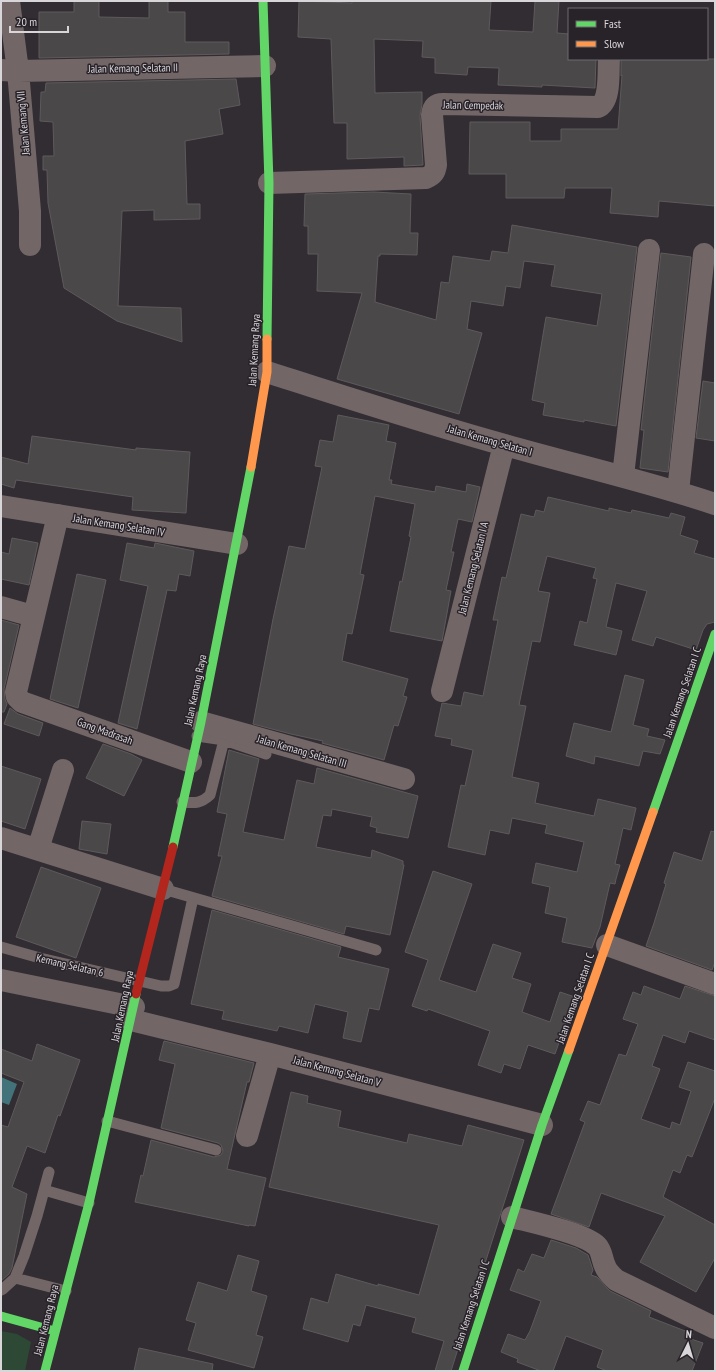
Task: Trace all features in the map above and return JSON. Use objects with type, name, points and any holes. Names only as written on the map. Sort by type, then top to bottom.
[{"type":"street","name":"Jalan Kemang VII","points":[[9,1],[10,70],[30,211],[30,245]]},
{"type":"street","name":"Jalan Kemang Raya","points":[[45,1371],[54,1331],[89,1203],[139,981],[163,889],[199,729],[253,458],[267,372],[269,183],[263,1]]},
{"type":"street","name":"Jalan Cempedak","points":[[269,183],[426,178],[434,173],[436,165],[432,115],[432,109],[435,106],[443,104],[598,107],[605,101],[607,94],[609,60]]},
{"type":"street","name":"Jalan Kemang Selatan II","points":[[10,70],[265,66]]},
{"type":"street","points":[[623,476],[649,250]]},
{"type":"street","points":[[678,491],[704,254]]},
{"type":"street","name":"Jalan Kemang Selatan I","points":[[267,372],[504,445],[678,491],[715,504]]},
{"type":"street","name":"Jalan Kemang Selatan I A","points":[[442,691],[504,445]]},
{"type":"street","name":"Jalan Kemang Selatan IV","points":[[1,506],[236,544]]},
{"type":"street","points":[[1,607],[33,616],[58,515]]},
{"type":"street","name":"Gang Madrasah","points":[[33,616],[16,692],[19,700],[191,762]]},
{"type":"street","name":"Jalan Kemang Selatan I C","points":[[463,1371],[542,1124],[607,945],[715,634]]},
{"type":"street","name":"Jalan Kemang Selatan III","points":[[199,729],[404,779]]},
{"type":"street","points":[[38,850],[63,770]]},
{"type":"street","points":[[1,838],[163,889]]},
{"type":"street","points":[[607,945],[715,984]]},
{"type":"street","name":"Jalan Kemang Selatan V","points":[[1,980],[132,1014],[270,1054],[542,1124]]},
{"type":"street","points":[[247,1136],[270,1054]]},
{"type":"street","points":[[512,1216],[568,1233],[591,1242],[598,1247],[605,1267],[616,1280],[715,1328]]},
{"type":"street","points":[[1,1316],[54,1331]]},
{"type":"lane","points":[[199,729],[224,740],[266,754]]},
{"type":"lane","points":[[182,802],[195,803],[204,801],[210,795],[224,740]]},
{"type":"lane","points":[[163,889],[376,950]]},
{"type":"lane","name":"Kemang Selatan 6","points":[[1,947],[40,958],[139,981],[161,986],[169,986],[174,984],[193,898]]},
{"type":"lane","points":[[107,1121],[216,1150]]},
{"type":"lane","points":[[1,1290],[15,1278],[24,1256],[49,1172]]},
{"type":"lane","points":[[44,1190],[89,1203]]},
{"type":"lane","points":[[15,1278],[66,1291]]},
{"type":"green space","points":[[1,1331],[17,1334],[31,1342],[25,1371],[1,1371]]},
{"type":"water","points":[[1,1077],[17,1084],[9,1105],[1,1102]]},
{"type":"building","points":[[74,1],[99,1],[99,17],[149,18],[149,1],[168,1],[168,12],[185,12],[185,42],[229,42],[229,54],[39,58],[39,12],[74,12]]},
{"type":"building","points":[[299,1],[352,3],[352,1],[491,1],[489,30],[533,32],[535,1],[559,1],[557,33],[568,34],[568,60],[596,60],[595,88],[542,85],[542,87],[498,85],[499,68],[468,67],[467,75],[435,73],[435,58],[422,57],[423,41],[374,39],[375,93],[422,92],[420,116],[423,165],[404,166],[404,157],[347,159],[347,123],[334,123],[331,39],[298,37]]},
{"type":"building","points":[[715,59],[715,206],[659,201],[658,217],[610,213],[612,188],[565,188],[564,198],[506,198],[506,174],[469,174],[470,122],[530,122],[530,141],[561,141],[561,129],[618,129],[622,75],[621,76],[621,60]]},
{"type":"building","points":[[236,79],[240,105],[219,109],[223,134],[185,141],[187,204],[200,204],[200,219],[154,220],[154,210],[122,211],[118,306],[181,308],[182,342],[117,321],[64,288],[48,203],[47,170],[43,170],[43,156],[54,156],[53,122],[40,121],[41,92],[45,92],[46,83]]},
{"type":"building","points":[[374,192],[411,194],[410,233],[418,233],[417,255],[380,254],[380,256],[378,256],[375,302],[436,320],[441,282],[449,283],[453,256],[490,261],[492,251],[508,253],[512,225],[637,247],[616,426],[543,415],[545,403],[532,400],[546,317],[597,326],[602,294],[551,286],[555,265],[524,261],[520,288],[506,286],[503,306],[471,301],[467,329],[482,333],[459,414],[337,379],[362,293],[317,291],[318,254],[308,254],[308,226],[304,226],[305,194]]},
{"type":"building","points":[[661,253],[691,257],[668,472],[640,468],[644,430],[641,430]]},
{"type":"building","points":[[703,381],[715,383],[715,441],[696,438]]},
{"type":"building","points":[[338,415],[389,425],[386,441],[396,443],[389,480],[392,480],[391,484],[435,492],[436,486],[466,492],[467,484],[480,487],[472,522],[458,519],[451,552],[454,552],[446,590],[451,591],[442,641],[390,631],[411,537],[409,536],[415,504],[375,496],[360,574],[364,575],[352,634],[347,633],[342,661],[408,679],[403,696],[407,697],[398,726],[394,725],[384,760],[322,743],[323,741],[253,724],[273,619],[289,546],[305,549],[322,467],[315,466],[320,440],[333,442]]},
{"type":"building","points":[[32,436],[136,450],[136,448],[190,452],[186,513],[132,510],[133,497],[16,480],[14,488],[1,484],[1,457],[28,464]]},
{"type":"building","points":[[548,497],[609,511],[609,508],[631,513],[632,510],[669,518],[671,513],[685,517],[680,535],[698,541],[694,553],[715,559],[715,622],[707,624],[703,630],[696,650],[656,637],[653,646],[632,640],[647,591],[616,583],[606,627],[622,631],[616,655],[574,645],[580,621],[587,623],[597,579],[593,578],[596,568],[547,556],[538,591],[550,593],[540,642],[532,641],[519,705],[526,706],[512,777],[539,783],[535,803],[594,816],[598,799],[636,808],[631,830],[623,828],[615,864],[620,865],[615,884],[610,883],[600,927],[592,948],[562,942],[567,918],[545,913],[550,887],[532,883],[536,863],[577,872],[584,842],[545,833],[547,825],[512,818],[509,834],[490,830],[485,855],[448,847],[461,785],[465,786],[473,750],[451,745],[452,739],[435,736],[442,703],[461,706],[464,692],[483,696],[498,620],[493,620],[502,577],[506,578],[521,514],[534,517],[536,510],[544,512]]},
{"type":"building","points":[[12,538],[38,543],[29,585],[1,579],[1,552],[9,554]]},
{"type":"building","points":[[127,543],[154,548],[155,543],[194,551],[190,576],[179,574],[176,591],[167,590],[137,729],[118,723],[148,586],[120,580]]},
{"type":"building","points":[[77,574],[106,580],[78,708],[50,699]]},
{"type":"building","points":[[1,620],[19,625],[4,689],[7,704],[4,712],[1,712]]},
{"type":"building","points":[[625,675],[644,680],[633,725],[649,729],[647,736],[665,740],[660,754],[643,751],[639,766],[595,756],[594,764],[566,756],[574,723],[611,732]]},
{"type":"building","points":[[10,708],[18,714],[43,723],[39,736],[4,724]]},
{"type":"building","points":[[103,744],[131,754],[142,760],[124,796],[86,778]]},
{"type":"building","points":[[229,750],[259,759],[243,832],[284,840],[297,780],[314,784],[317,768],[418,796],[408,838],[376,832],[377,828],[370,826],[372,817],[332,809],[331,816],[323,815],[316,847],[371,858],[372,850],[403,861],[404,865],[390,935],[346,926],[344,934],[212,896],[222,856],[218,856],[227,814],[217,812]]},
{"type":"building","points":[[1,766],[41,779],[25,829],[1,821]]},
{"type":"building","points":[[82,821],[111,824],[107,854],[79,849]]},
{"type":"building","points":[[711,831],[715,832],[715,962],[712,970],[646,946],[666,884],[664,883],[674,852],[702,861]]},
{"type":"building","points":[[41,867],[101,888],[76,958],[16,937]]},
{"type":"building","points":[[433,871],[472,884],[439,980],[476,992],[493,944],[521,953],[512,978],[531,984],[522,1012],[550,1022],[560,992],[575,997],[555,1054],[528,1045],[520,1069],[504,1064],[501,1073],[478,1065],[490,1031],[428,1009],[427,1011],[412,1006],[428,960],[405,952]]},
{"type":"building","points":[[212,910],[341,947],[338,957],[389,969],[379,1010],[369,1008],[361,1042],[343,1038],[348,1012],[315,1004],[308,1033],[279,1026],[277,1031],[222,1019],[224,1011],[191,1004]]},
{"type":"building","points":[[644,986],[680,999],[685,986],[715,996],[715,1040],[689,1031],[685,1043],[663,1035],[652,1066],[660,1069],[641,1119],[670,1129],[672,1122],[680,1125],[691,1091],[679,1087],[688,1062],[715,1071],[715,1098],[692,1157],[687,1155],[680,1173],[673,1170],[663,1197],[715,1225],[715,1258],[696,1292],[640,1262],[665,1216],[601,1193],[589,1227],[551,1214],[585,1122],[580,1120],[588,1101],[600,1105],[619,1054],[626,1056],[638,1024],[623,1019],[633,992],[641,995]]},
{"type":"building","points":[[164,1041],[254,1063],[249,1082],[247,1082],[227,1169],[266,1178],[255,1226],[135,1202],[141,1175],[143,1176],[151,1140],[214,1157],[221,1155],[223,1151],[221,1145],[218,1143],[161,1128],[175,1064],[159,1060]]},
{"type":"building","points":[[37,1044],[80,1060],[60,1116],[58,1115],[45,1153],[27,1146],[12,1187],[27,1194],[12,1268],[9,1274],[1,1281],[1,1125],[8,1127],[24,1082],[1,1073],[1,1049],[32,1061]]},
{"type":"building","points":[[291,1092],[308,1096],[307,1103],[341,1111],[338,1127],[407,1143],[409,1134],[462,1146],[468,1125],[524,1140],[451,1371],[435,1371],[444,1341],[412,1332],[416,1318],[366,1305],[360,1326],[353,1324],[348,1342],[303,1329],[311,1298],[328,1303],[336,1274],[378,1286],[378,1284],[419,1295],[439,1225],[269,1187]]},
{"type":"building","points":[[551,1240],[576,1248],[588,1255],[593,1270],[591,1275],[597,1277],[610,1291],[651,1311],[649,1317],[693,1334],[691,1339],[703,1343],[692,1371],[607,1371],[597,1367],[603,1350],[566,1336],[553,1371],[541,1371],[517,1362],[518,1359],[501,1352],[508,1334],[525,1340],[530,1331],[541,1301],[510,1290],[518,1269],[524,1272],[532,1254],[544,1258]]},
{"type":"building","points":[[238,1255],[259,1261],[251,1291],[267,1296],[256,1335],[263,1337],[254,1368],[188,1350],[196,1323],[186,1320],[198,1282],[227,1291]]},
{"type":"building","points":[[139,1348],[213,1364],[212,1371],[134,1371]]},
{"type":"traffic: fast","points":[[263,1],[269,183],[267,339]]},
{"type":"traffic: fast","points":[[173,847],[201,722],[251,467]]},
{"type":"traffic: fast","points":[[653,812],[715,634]]},
{"type":"traffic: fast","points":[[45,1371],[89,1203],[136,994]]},
{"type":"traffic: fast","points":[[463,1371],[542,1125],[569,1050]]},
{"type":"traffic: fast","points":[[1,1316],[55,1331]]},
{"type":"traffic: slow","points":[[251,467],[267,372],[267,339]]},
{"type":"traffic: slow","points":[[569,1050],[653,812]]},
{"type":"traffic: jam","points":[[136,994],[173,847]]}]
